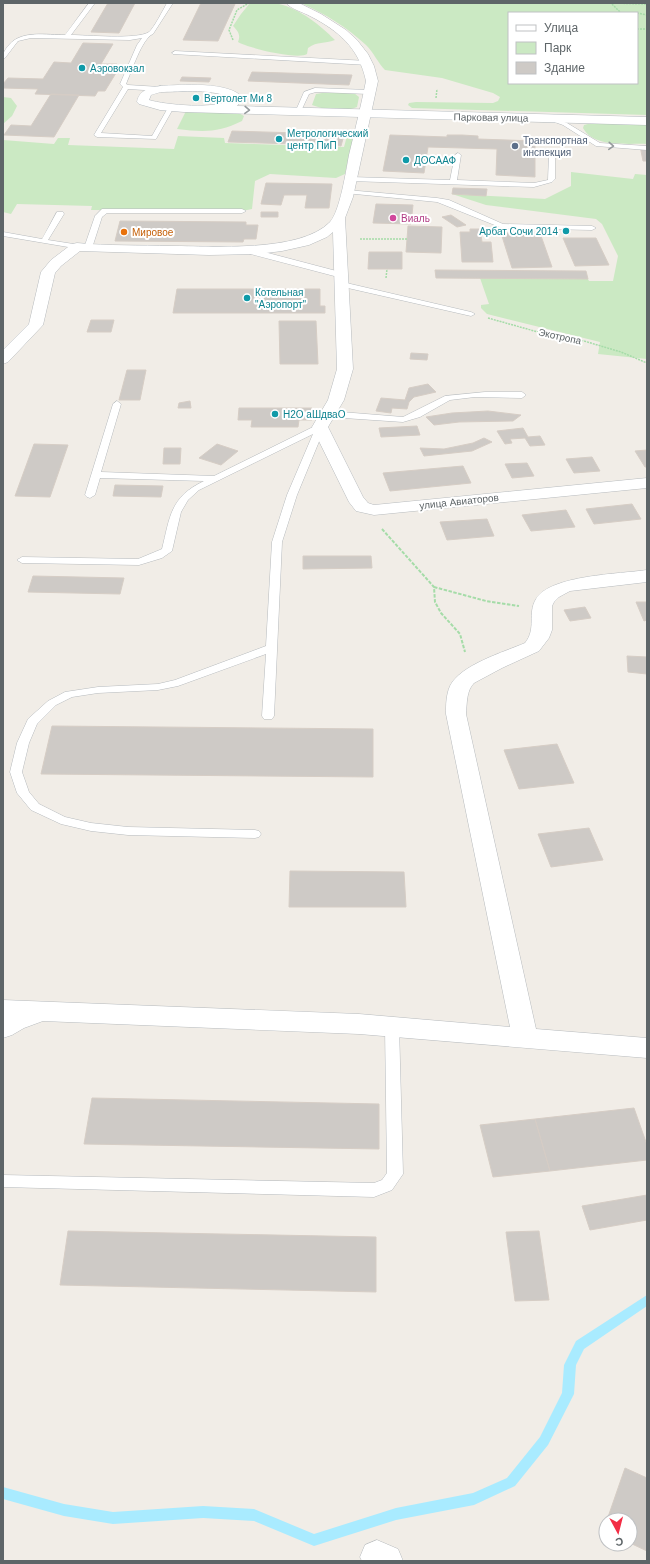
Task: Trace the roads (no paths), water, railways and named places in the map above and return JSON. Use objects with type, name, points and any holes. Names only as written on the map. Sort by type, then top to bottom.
[{"type":"street","points":[[291,3],[310,12],[333,26],[358,48],[368,63],[372,81],[347,192],[339,218],[344,369],[342,384],[325,420]]},
{"type":"street","points":[[245,94],[222,90],[160,89],[147,92],[144,96],[143,102],[171,107],[336,113]]},
{"type":"street","points":[[208,108],[225,107],[235,102],[237,98],[236,95],[222,90]]},
{"type":"street","points":[[266,99],[300,108],[336,113]]},
{"type":"street","name":"Парковая улица","points":[[336,113],[647,122]]},
{"type":"street","points":[[3,359],[36,325],[48,272],[56,263],[82,248],[221,251],[276,247],[314,238],[331,228],[339,218]]},
{"type":"street","name":"улица Авиаторов","points":[[325,420],[355,498],[362,506],[374,510],[647,483]]},
{"type":"street","points":[[525,1038],[456,714],[458,690],[463,682],[472,675],[532,647],[539,640],[542,634],[542,603],[546,596],[555,590],[566,586],[647,576]]},
{"type":"street","points":[[3,1010],[212,1017],[392,1026],[647,1048]]},
{"type":"street","points":[[3,1028],[16,1020],[49,1012]]},
{"type":"lane","points":[[67,36],[92,3]]},
{"type":"lane","points":[[126,88],[124,82],[140,45],[147,35],[151,33],[170,3]]},
{"type":"lane","points":[[3,56],[13,42],[20,38],[38,35],[130,38],[147,35]]},
{"type":"lane","points":[[175,53],[239,55],[368,63]]},
{"type":"lane","points":[[126,88],[160,89]]},
{"type":"lane","points":[[126,88],[97,135],[154,138],[171,107]]},
{"type":"lane","points":[[300,108],[306,93],[315,90],[369,92]]},
{"type":"lane","points":[[551,119],[565,124],[598,145],[647,148]]},
{"type":"lane","points":[[453,183],[458,155]]},
{"type":"lane","points":[[350,179],[534,185],[550,181],[552,179],[552,155]]},
{"type":"lane","points":[[347,192],[437,200],[446,202],[502,226],[592,228]]},
{"type":"lane","points":[[3,234],[82,248],[99,216],[105,211],[242,211]]},
{"type":"lane","points":[[44,241],[60,214]]},
{"type":"lane","points":[[246,250],[342,280],[471,314]]},
{"type":"lane","points":[[22,560],[139,562],[158,556],[167,551],[176,512],[184,498],[196,488],[325,420],[404,419],[413,417],[437,402],[447,399],[458,397],[522,394]]},
{"type":"lane","points":[[90,495],[117,404]]},
{"type":"lane","points":[[268,716],[277,542],[292,495],[325,420]]},
{"type":"lane","points":[[96,475],[215,478]]},
{"type":"lane","points":[[255,834],[128,832],[91,827],[61,820],[35,807],[24,793],[16,772],[23,743],[32,722],[52,703],[69,694],[98,690],[158,687],[178,683],[272,648]]},
{"type":"lane","points":[[3,1182],[374,1190],[387,1186],[395,1174],[392,1026]]},
{"type":"waterway","points":[[3,1493],[64,1510],[113,1518],[203,1512],[254,1515],[314,1540],[396,1514],[474,1499],[511,1482],[544,1441],[568,1394],[570,1365],[580,1345],[647,1300]]},
{"type":"place","name":"Аэровокзал","points":[[82,68]]},
{"type":"place","name":"Вертолет Ми 8","points":[[196,98]]},
{"type":"place","name":"Метрологический центр ПиП","points":[[279,139]]},
{"type":"place","name":"Транспортная инспекция","points":[[515,146]]},
{"type":"place","name":"ДОСААФ","points":[[406,160]]},
{"type":"place","name":"Виаль","points":[[393,218]]},
{"type":"place","name":"Арбат Сочи 2014","points":[[566,231]]},
{"type":"place","name":"Мировое","points":[[124,232]]},
{"type":"place","name":"Котельная \"Аэропорт\"","points":[[247,298]]},
{"type":"place","name":"H2O аШдваО","points":[[275,414]]}]
